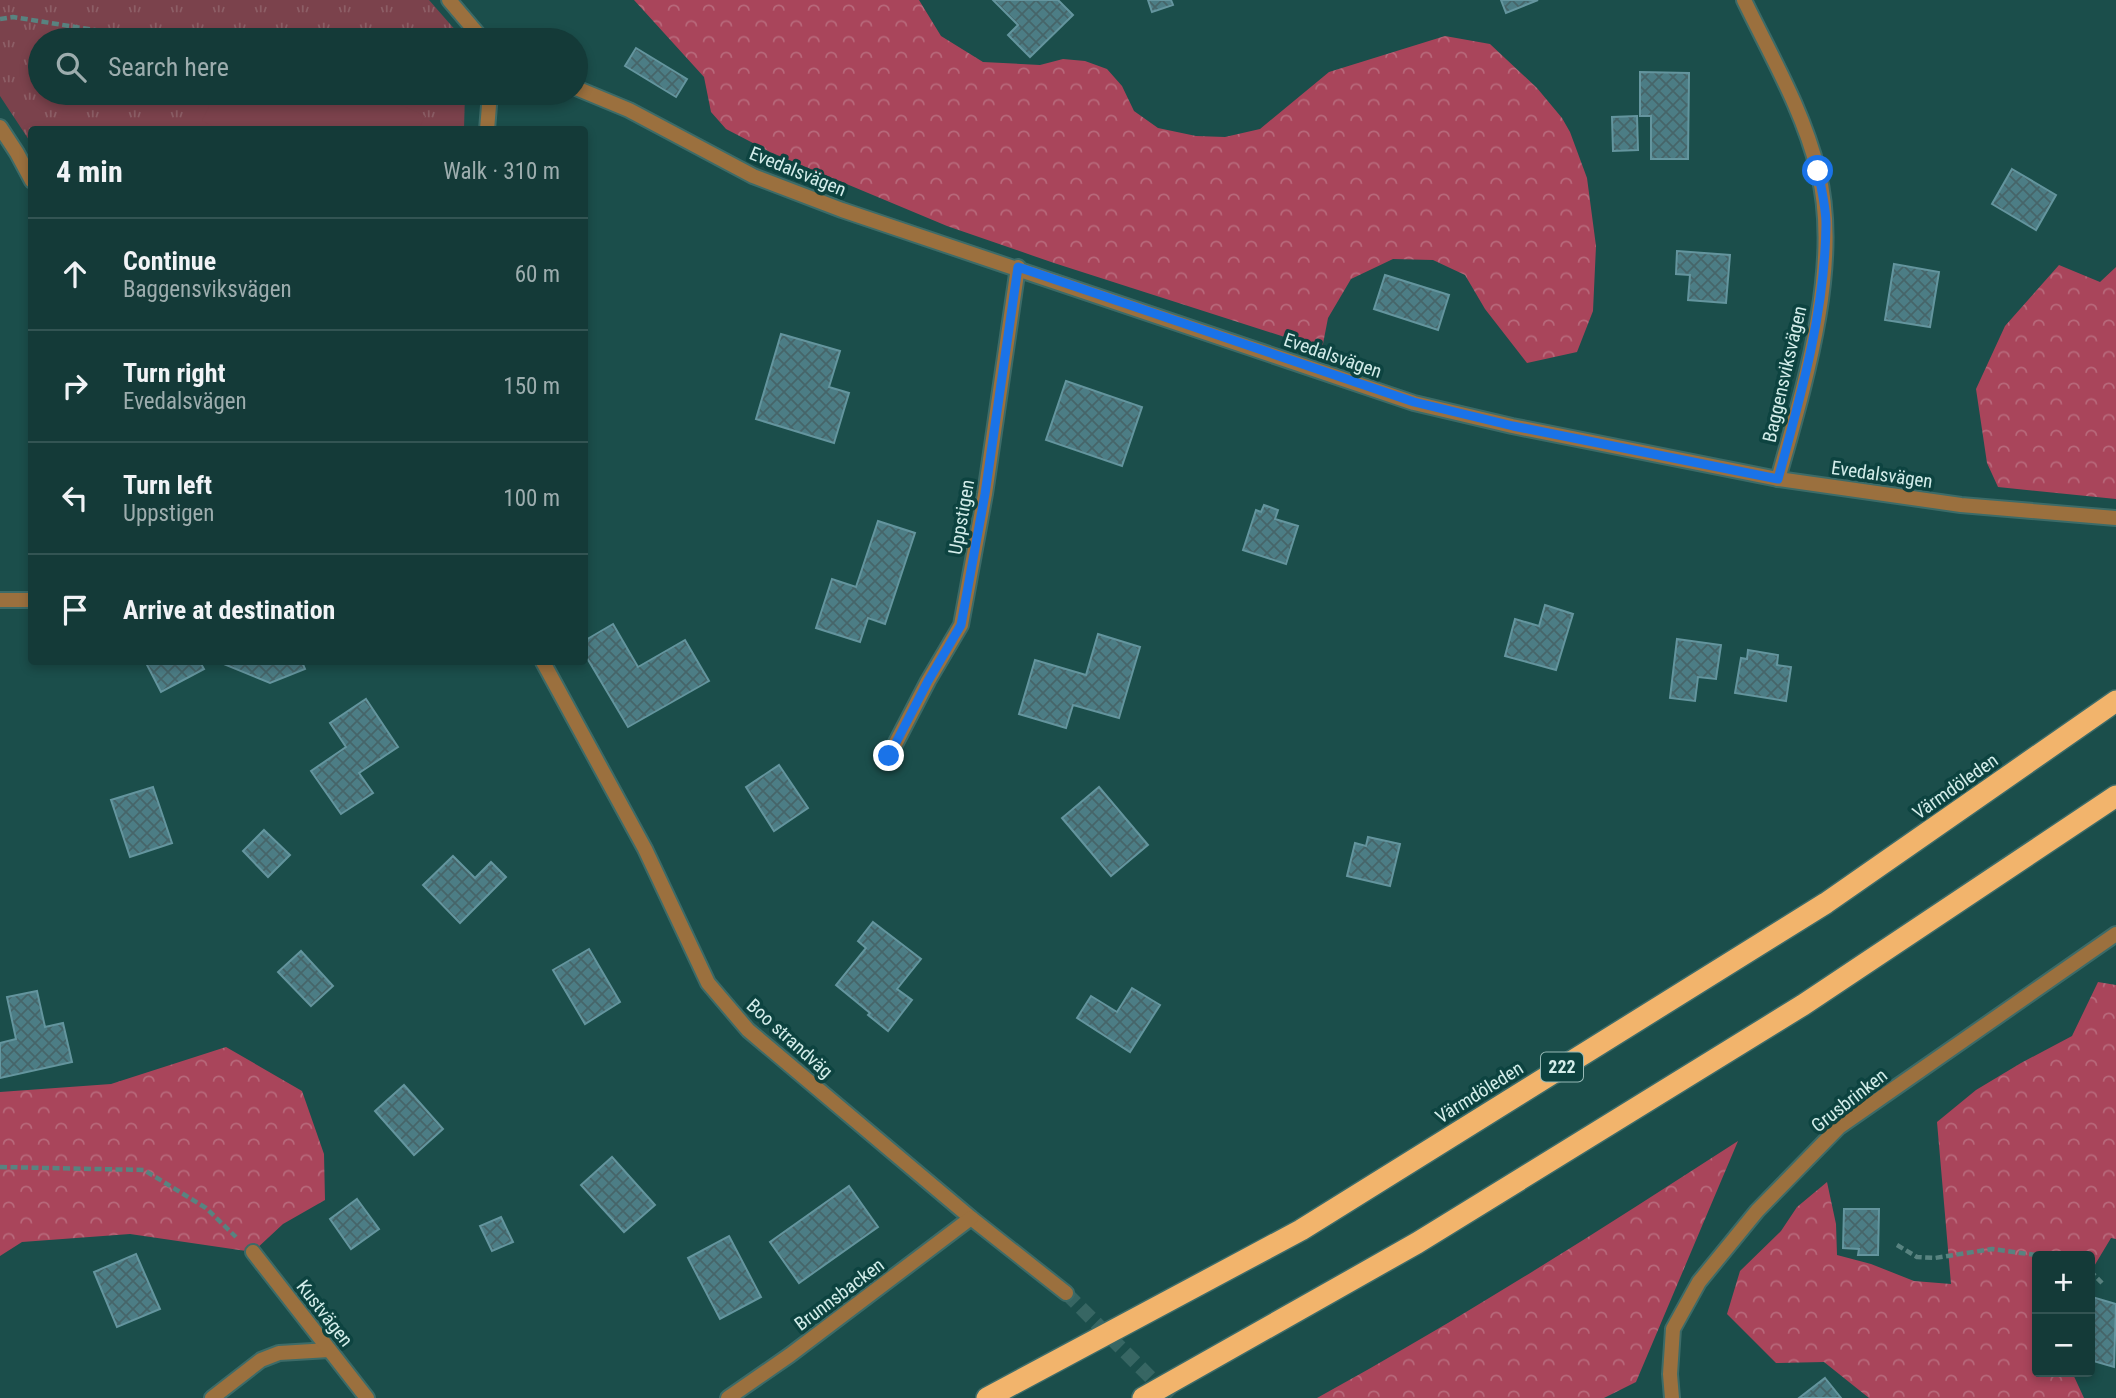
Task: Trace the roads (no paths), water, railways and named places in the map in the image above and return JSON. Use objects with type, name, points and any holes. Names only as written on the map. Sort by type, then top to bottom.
[{"type":"highway","name":"Värmdöleden","points":[[987,1398],[1312,1223],[1826,903],[2116,701]]},
{"type":"highway","points":[[1143,1398],[1417,1243],[1791,1012],[2116,796]]},
{"type":"street","points":[[449,0],[473,28]]},
{"type":"street","name":"Baggensviksvägen","points":[[1744,0],[1791,93],[1818,171],[1826,222],[1821,295],[1808,373],[1778,479]]},
{"type":"street","name":"Evedalsvägen","points":[[588,93],[629,110],[753,176],[842,210],[1414,402],[1513,426],[1778,479],[1961,505],[2116,518]]},
{"type":"street","points":[[487,126],[489,105]]},
{"type":"street","points":[[0,127],[28,174]]},
{"type":"street","name":"Uppstigen","points":[[889,756],[961,625],[985,494],[1018,267]]},
{"type":"street","points":[[0,600],[28,600]]},
{"type":"street","name":"Boo strandväg","points":[[545,665],[645,849],[708,983],[748,1030],[971,1218],[1066,1293]]},
{"type":"street","name":"Grusbrinken","points":[[1672,1398],[1670,1374],[1673,1329],[1699,1282],[1757,1211],[1839,1128],[2116,933]]},
{"type":"street","name":"Brunnsbacken","points":[[728,1398],[790,1355],[971,1218]]},
{"type":"street","name":"Kustvägen","points":[[253,1252],[367,1398]]},
{"type":"street","points":[[212,1398],[261,1360],[279,1353],[329,1350]]},
{"type":"tunnel","points":[[1066,1293],[1171,1398]]}]
